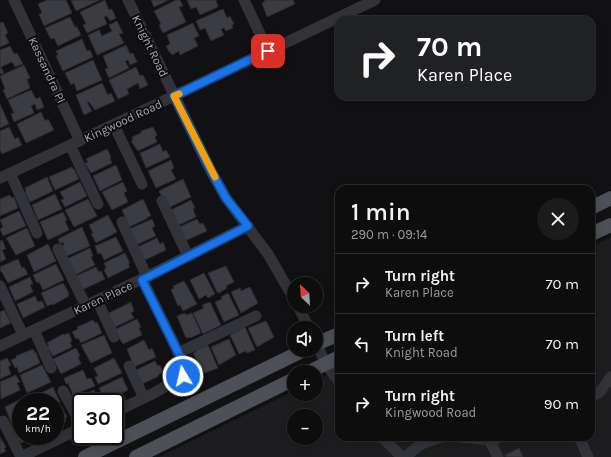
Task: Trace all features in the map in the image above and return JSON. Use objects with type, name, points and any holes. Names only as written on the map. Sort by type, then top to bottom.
[{"type":"main road","points":[[595,206],[611,198]]},
{"type":"main road","points":[[595,232],[611,225]]},
{"type":"main road","points":[[323,341],[335,336]]},
{"type":"main road","points":[[85,457],[289,357]]},
{"type":"main road","points":[[323,365],[335,359]]},
{"type":"main road","points":[[136,457],[287,382]]},
{"type":"street","name":"Kassandra Pl","points":[[14,0],[75,143],[98,204]]},
{"type":"street","name":"Knight Road","points":[[128,0],[211,171],[226,198],[268,254],[287,287]]},
{"type":"street","points":[[244,0],[268,51]]},
{"type":"street","name":"Kingwood Road","points":[[335,16],[360,3],[375,0]]},
{"type":"street","name":"Kingwood Road","points":[[5,175],[268,51],[335,16]]},
{"type":"street","points":[[114,124],[142,184]]},
{"type":"street","points":[[5,175],[37,233]]},
{"type":"street","points":[[162,201],[188,256]]},
{"type":"street","points":[[122,222],[145,278],[183,362],[183,376],[124,408]]},
{"type":"street","name":"Karen Place","points":[[0,346],[145,278],[248,226]]},
{"type":"street","points":[[58,249],[86,306]]},
{"type":"street","points":[[0,286],[23,335]]},
{"type":"street","points":[[97,300],[114,337]]},
{"type":"street","points":[[178,353],[256,316]]},
{"type":"street","points":[[34,330],[51,368]]},
{"type":"street","points":[[321,357],[335,376]]},
{"type":"street","points":[[129,366],[144,398]]},
{"type":"street","points":[[595,394],[599,393],[611,377]]},
{"type":"street","points":[[63,391],[72,408]]},
{"type":"street","points":[[3,421],[21,457],[72,432]]},
{"type":"street","points":[[386,441],[404,457],[421,444],[430,441]]},
{"type":"street","points":[[495,441],[498,457]]},
{"type":"street","points":[[581,441],[588,457]]},
{"type":"shaded area","points":[[611,237],[611,457],[159,457],[287,394],[287,401],[323,401],[323,377],[335,371],[335,441],[595,441],[595,245]]},
{"type":"shaded area","points":[[432,449],[437,457],[420,457]]},
{"type":"building","points":[[47,0],[66,0],[72,13],[44,26],[39,14],[42,13],[38,4]]},
{"type":"building","points":[[71,0],[100,0],[76,11]]},
{"type":"building","points":[[105,0],[109,10],[112,9],[116,18],[110,21],[107,16],[104,17],[107,24],[87,33],[83,25],[86,24],[80,12]]},
{"type":"building","points":[[151,0],[169,0],[154,7]]},
{"type":"building","points":[[176,0],[180,0],[183,6],[179,7],[186,22],[163,33],[159,25],[161,24],[154,11]]},
{"type":"building","points":[[187,0],[216,0],[218,7],[200,15],[196,7],[191,9]]},
{"type":"building","points":[[264,0],[293,0],[295,4],[267,17],[262,3],[265,2]]},
{"type":"building","points":[[223,9],[227,18],[230,16],[234,24],[232,25],[233,28],[226,31],[224,28],[221,29],[224,35],[211,41],[205,28],[200,30],[196,21]]},
{"type":"building","points":[[70,17],[81,35],[58,46],[54,38],[51,39],[45,28]]},
{"type":"building","points":[[117,21],[123,33],[119,34],[124,43],[97,55],[88,35],[99,30],[102,36],[112,31],[109,25]]},
{"type":"building","points":[[3,22],[8,33],[5,35],[9,43],[0,47],[0,23]]},
{"type":"building","points":[[193,23],[199,36],[194,38],[198,46],[180,55],[179,51],[172,55],[166,46],[170,44],[167,35]]},
{"type":"building","points":[[82,39],[87,51],[90,50],[93,57],[63,71],[56,56],[58,55],[56,51]]},
{"type":"building","points":[[126,45],[130,54],[133,53],[137,62],[130,65],[128,60],[125,61],[129,68],[109,78],[105,69],[108,68],[103,56]]},
{"type":"building","points":[[10,46],[14,54],[17,53],[23,64],[15,67],[12,62],[1,67],[4,73],[0,74],[0,50]]},
{"type":"building","points":[[93,60],[102,80],[77,91],[74,83],[71,85],[65,73]]},
{"type":"building","points":[[24,65],[30,78],[27,79],[30,88],[7,99],[3,90],[5,89],[0,76]]},
{"type":"building","points":[[136,67],[140,76],[143,75],[148,85],[140,89],[138,83],[127,89],[129,94],[118,99],[109,80]]},
{"type":"building","points":[[102,83],[108,95],[111,93],[115,101],[95,110],[89,102],[87,102],[92,111],[84,115],[76,95]]},
{"type":"building","points":[[31,90],[36,99],[40,97],[44,107],[37,110],[35,104],[31,106],[34,113],[14,122],[11,114],[14,113],[8,100]]},
{"type":"building","points":[[0,104],[9,124],[0,128]]},
{"type":"building","points":[[41,112],[45,121],[48,119],[54,130],[26,143],[17,124]]},
{"type":"building","points":[[9,127],[15,139],[18,137],[22,145],[2,154],[0,150],[0,131]]},
{"type":"building","points":[[153,127],[157,135],[155,137],[157,142],[138,151],[131,141],[133,140],[132,137],[141,133],[141,131]]},
{"type":"building","points":[[160,144],[163,152],[166,150],[170,157],[146,168],[140,153]]},
{"type":"building","points":[[107,149],[112,163],[91,173],[85,163],[88,162],[86,159]]},
{"type":"building","points":[[171,160],[174,168],[171,170],[176,179],[156,188],[148,171]]},
{"type":"building","points":[[116,165],[122,180],[100,191],[93,176]]},
{"type":"building","points":[[72,167],[79,179],[55,190],[49,177]]},
{"type":"building","points":[[47,177],[53,191],[30,202],[25,192],[25,188]]},
{"type":"building","points":[[183,179],[191,197],[168,208],[159,191]]},
{"type":"building","points":[[80,182],[87,196],[65,207],[61,200],[64,199],[60,192]]},
{"type":"building","points":[[123,182],[127,191],[124,193],[128,202],[112,210],[102,192]]},
{"type":"building","points":[[55,194],[62,209],[38,220],[32,205]]},
{"type":"building","points":[[10,195],[11,198],[14,197],[18,208],[0,216],[0,199]]},
{"type":"building","points":[[88,199],[97,216],[74,227],[65,210]]},
{"type":"building","points":[[143,199],[151,216],[129,227],[122,210]]},
{"type":"building","points":[[191,200],[195,208],[193,209],[196,217],[177,226],[169,211]]},
{"type":"building","points":[[19,211],[26,226],[3,236],[0,229],[3,227],[0,220]]},
{"type":"building","points":[[63,212],[67,220],[65,221],[69,230],[48,240],[40,222]]},
{"type":"building","points":[[108,215],[117,232],[96,243],[91,234],[93,233],[89,225]]},
{"type":"building","points":[[152,219],[155,226],[152,228],[156,236],[136,245],[127,230]]},
{"type":"building","points":[[197,219],[200,224],[203,223],[207,231],[185,241],[177,228]]},
{"type":"building","points":[[82,227],[90,246],[67,256],[62,246],[64,245],[63,242],[60,244],[58,239]]},
{"type":"building","points":[[27,228],[35,246],[16,255],[6,238]]},
{"type":"building","points":[[116,237],[123,251],[104,260],[101,253],[98,254],[95,246]]},
{"type":"building","points":[[157,238],[160,244],[163,242],[166,250],[145,260],[138,247]]},
{"type":"building","points":[[2,240],[6,249],[2,250],[6,259],[0,262],[0,241]]},
{"type":"building","points":[[48,244],[56,261],[34,272],[27,255]]},
{"type":"building","points":[[90,248],[93,256],[91,257],[95,265],[75,275],[67,259]]},
{"type":"building","points":[[125,253],[130,263],[128,264],[130,267],[108,278],[104,270],[106,268],[104,263]]},
{"type":"building","points":[[18,259],[22,268],[24,267],[28,274],[8,283],[1,272],[0,267]]},
{"type":"building","points":[[56,264],[64,280],[43,290],[33,275]]},
{"type":"building","points":[[226,266],[234,282],[226,286],[227,288],[219,293],[217,292],[208,273]]},
{"type":"building","points":[[96,267],[99,272],[101,271],[105,279],[84,289],[82,286],[81,287],[76,276]]},
{"type":"building","points":[[204,273],[215,294],[208,298],[206,295],[199,299],[190,280]]},
{"type":"building","points":[[30,277],[33,284],[30,285],[33,292],[15,301],[9,287]]},
{"type":"building","points":[[184,281],[197,304],[183,311],[180,305],[178,306],[171,290],[174,288],[173,286]]},
{"type":"building","points":[[63,283],[69,293],[69,296],[53,305],[47,306],[41,293]]},
{"type":"building","points":[[250,287],[258,303],[241,313],[231,292],[240,288],[241,291]]},
{"type":"building","points":[[228,293],[239,315],[224,322],[215,302],[222,299],[221,297]]},
{"type":"building","points":[[35,296],[38,302],[42,301],[45,307],[23,318],[17,304]]},
{"type":"building","points":[[131,302],[134,311],[131,313],[134,318],[113,328],[109,313]]},
{"type":"building","points":[[210,302],[221,325],[203,334],[193,313],[204,308],[202,305]]},
{"type":"building","points":[[4,310],[11,323],[0,328],[0,312]]},
{"type":"building","points":[[185,313],[186,315],[192,313],[201,333],[190,338],[186,338],[177,316]]},
{"type":"building","points":[[137,319],[141,327],[139,328],[142,335],[123,344],[114,330]]},
{"type":"building","points":[[93,320],[95,323],[97,322],[102,333],[81,343],[78,338],[76,339],[72,332],[78,329],[77,327]]},
{"type":"building","points":[[266,321],[274,337],[257,347],[248,328]]},
{"type":"building","points":[[245,327],[255,350],[247,353],[246,351],[239,354],[230,335]]},
{"type":"building","points":[[69,333],[72,341],[70,342],[72,347],[53,356],[47,346],[49,346],[47,343],[63,334]]},
{"type":"building","points":[[104,335],[112,353],[91,363],[81,345]]},
{"type":"building","points":[[229,339],[236,355],[219,365],[211,347]]},
{"type":"building","points":[[144,340],[149,350],[152,348],[156,357],[134,367],[127,349]]},
{"type":"building","points":[[208,345],[218,368],[205,373],[202,368],[201,369],[193,353],[196,352],[196,350]]},
{"type":"building","points":[[76,348],[80,356],[78,357],[81,364],[61,374],[53,359]]},
{"type":"building","points":[[33,349],[35,353],[36,352],[40,363],[19,373],[17,367],[15,368],[11,360],[16,358],[16,356]]},
{"type":"building","points":[[7,358],[11,365],[8,367],[11,374],[0,379],[0,361]]},
{"type":"building","points":[[114,358],[122,373],[98,384],[95,377],[98,376],[94,368]]},
{"type":"building","points":[[155,361],[158,366],[160,365],[163,372],[158,375],[159,376],[142,384],[134,371]]},
{"type":"building","points":[[42,365],[51,382],[27,393],[20,375]]},
{"type":"building","points":[[83,370],[87,379],[91,378],[95,386],[78,393],[72,393],[64,378]]},
{"type":"building","points":[[16,375],[20,382],[17,383],[20,390],[1,399],[0,382]]},
{"type":"building","points":[[122,377],[128,390],[122,393],[102,393],[99,388]]},
{"type":"building","points":[[53,387],[56,393],[41,393]]},
{"type":"building","points":[[94,390],[95,393],[87,393]]},
{"type":"building","points":[[12,404],[12,425],[5,407]]},
{"type":"building","points":[[64,411],[67,417],[65,418],[66,421],[64,422]]},
{"type":"building","points":[[0,437],[6,447],[4,448],[6,451],[0,454]]},
{"type":"building","points":[[519,448],[523,457],[506,457],[505,455]]},
{"type":"slow traffic","points":[[179,94],[174,96],[215,177]]},
{"type":"route","points":[[183,376],[183,362],[142,280],[248,226],[226,198],[174,96],[268,51]]}]
